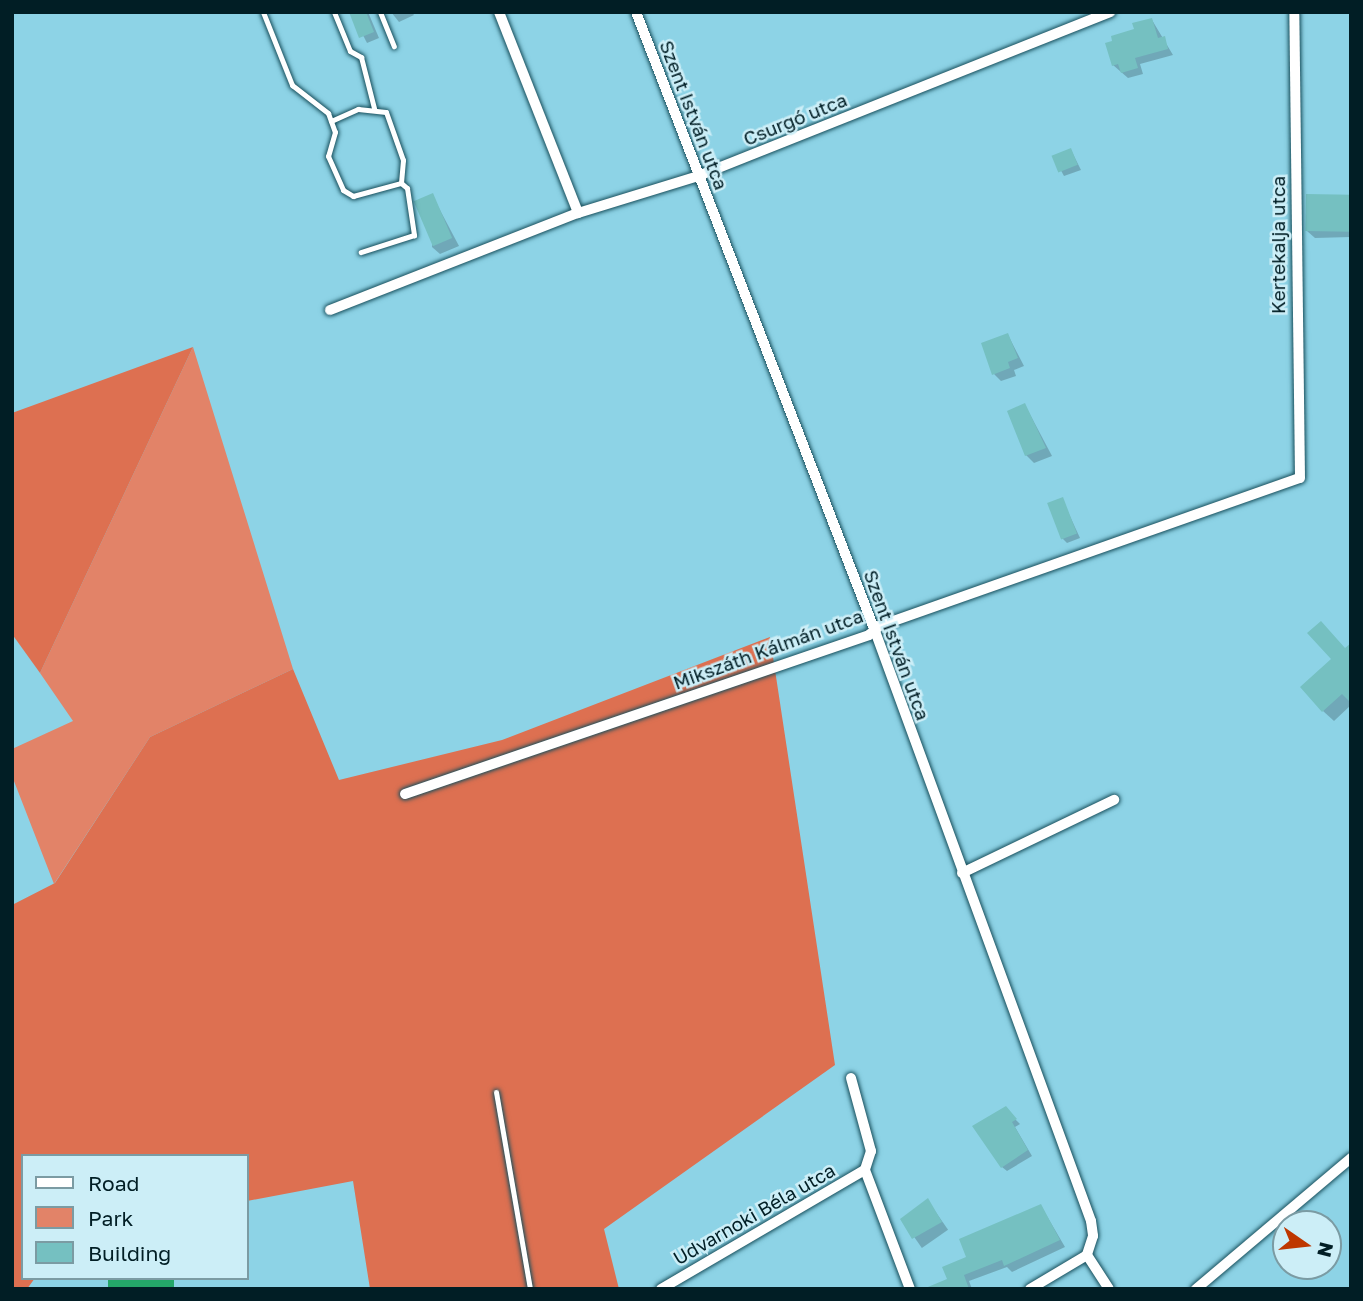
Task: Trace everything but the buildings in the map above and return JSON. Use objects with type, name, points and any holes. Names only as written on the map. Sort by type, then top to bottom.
[{"type":"street","points":[[499,12],[578,213]]},
{"type":"street","name":"Szent István utca","points":[[636,12],[875,631],[1091,1221],[1093,1236],[1087,1255]]},
{"type":"street","name":"Csurgó utca","points":[[330,310],[578,213],[698,176],[1111,12]]},
{"type":"street","name":"Kertekalja utca","points":[[1293,12],[1300,478]]},
{"type":"street","name":"Mikszáth Kálmán utca","points":[[405,794],[875,631],[1300,478]]},
{"type":"street","points":[[962,873],[1114,800]]},
{"type":"street","name":"Udvarnoki Béla utca","points":[[851,1078],[871,1151],[865,1170],[910,1289]]},
{"type":"street","points":[[1196,1289],[1351,1158]]},
{"type":"street","name":"Udvarnoki Béla utca","points":[[661,1289],[865,1170]]},
{"type":"street","points":[[1030,1289],[1087,1255],[1109,1289]]},
{"type":"lane","points":[[263,12],[292,85],[328,113],[335,132],[328,156],[343,190],[353,195],[401,183]]},
{"type":"lane","points":[[334,12],[350,51],[361,57],[374,108]]},
{"type":"lane","points":[[380,12],[394,46]]},
{"type":"lane","points":[[331,121],[358,109],[374,108],[386,112],[403,160],[401,183]]},
{"type":"lane","points":[[361,252],[414,235],[407,210],[407,188],[401,183]]},
{"type":"lane","points":[[496,1092],[530,1289]]},
{"type":"green space","points":[[193,347],[293,669],[150,737],[54,884],[12,776],[12,749],[73,721],[40,673]]},
{"type":"shaded area","points":[[193,347],[40,673],[12,634],[12,413]]},
{"type":"shaded area","points":[[770,637],[835,1065],[604,1229],[619,1289],[370,1289],[353,1181],[248,1201],[248,1154],[21,1154],[21,1280],[34,1280],[27,1289],[12,1289],[12,905],[55,883],[150,737],[293,669],[339,780],[502,740]]},
{"type":"shaded area","points":[[108,1280],[174,1280],[174,1289],[108,1289]]}]
